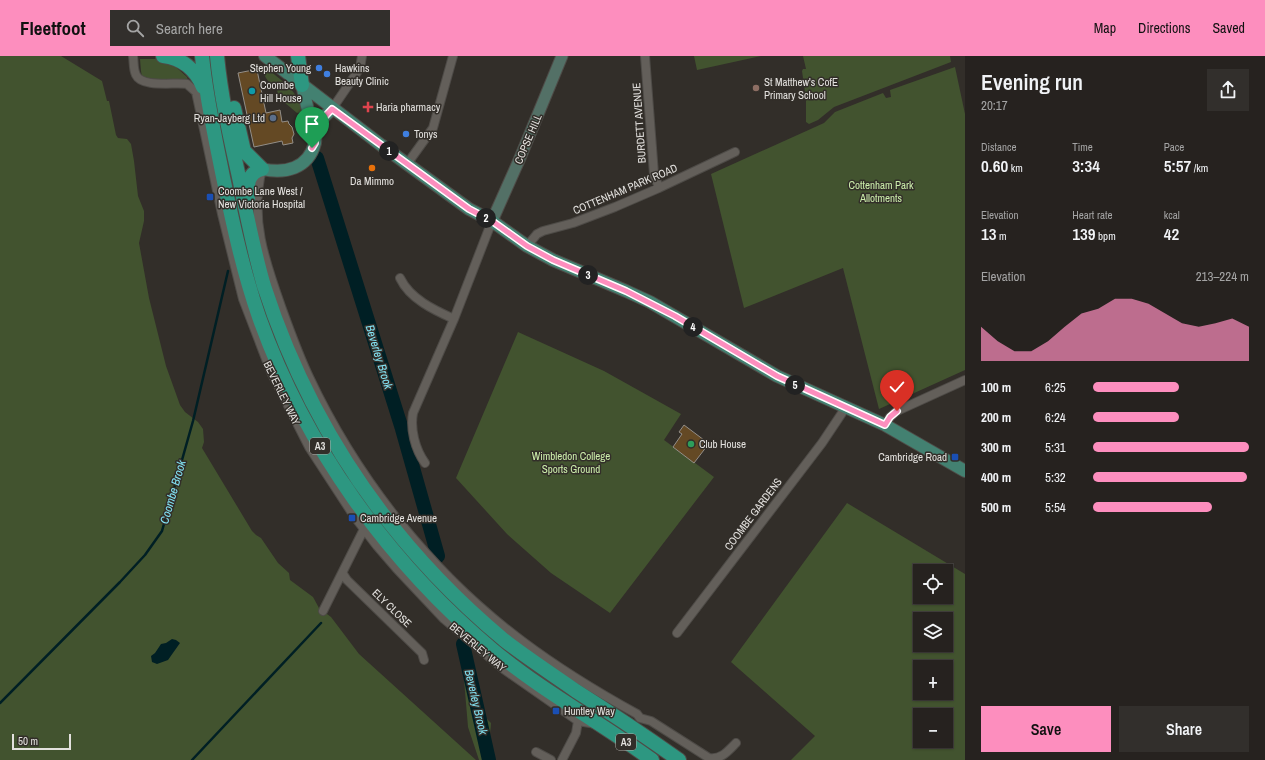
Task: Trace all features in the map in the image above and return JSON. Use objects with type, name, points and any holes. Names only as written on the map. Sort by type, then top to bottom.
[{"type":"highway","points":[[163,56],[201,66]]},
{"type":"highway","name":"BEVERLEY WAY","points":[[193,56],[201,66],[236,234],[259,315],[286,380],[304,418],[326,456],[353,497],[389,546],[424,586],[457,619],[494,651],[525,674],[652,760]]},
{"type":"highway","name":"BEVERLEY WAY","points":[[217,56],[221,86],[250,231],[264,283],[284,340],[299,375],[317,413],[339,451],[395,532],[439,581],[504,640],[535,664],[679,760]]},
{"type":"highway","points":[[298,56],[302,85]]},
{"type":"highway","points":[[221,86],[233,105],[244,151],[262,169],[251,175],[248,185],[250,231]]},
{"type":"main road","points":[[268,58],[332,109],[407,164],[469,209],[492,221],[527,246],[553,260],[638,296],[777,376],[885,425],[965,471]]},
{"type":"main road","points":[[302,85],[311,123],[315,131]]},
{"type":"main road","points":[[262,169],[286,171],[299,165],[307,158],[315,143],[315,131],[318,123],[332,109]]},
{"type":"street","name":"BEVERLEY WAY","points":[[133,56],[136,77],[140,80],[154,83],[187,84],[196,92],[232,258],[253,328],[271,372],[309,447],[364,529],[396,568],[450,624],[502,668],[578,721],[600,725]]},
{"type":"street","points":[[332,109],[360,68],[362,56]]},
{"type":"street","points":[[407,164],[433,128],[453,56]]},
{"type":"street","name":"COPSE HILL","points":[[492,221],[526,144],[562,56]]},
{"type":"street","name":"BURDETT AVENUE","points":[[645,56],[654,174],[658,188]]},
{"type":"street","name":"COTTENHAM PARK ROAD","points":[[527,246],[537,234],[543,231],[574,222],[658,188],[734,152]]},
{"type":"street","name":"BEVERLEY WAY","points":[[262,169],[259,183],[257,211],[259,231],[275,288],[309,378],[340,436],[373,486],[417,543],[450,578],[495,619],[522,641],[568,673],[637,714],[644,729],[652,736],[661,748]]},
{"type":"street","points":[[425,463],[420,455],[411,424],[413,413],[454,320],[492,221]]},
{"type":"street","points":[[400,278],[409,292],[437,311],[454,320]]},
{"type":"street","points":[[885,425],[890,417],[897,411],[965,380]]},
{"type":"street","name":"COOMBE GARDENS","points":[[677,633],[822,443],[846,407]]},
{"type":"street","points":[[323,611],[356,542],[364,529]]},
{"type":"street","name":"ELY CLOSE","points":[[342,574],[422,653],[424,660]]},
{"type":"street","name":"BEVERLEY WAY","points":[[640,718],[651,721],[709,758],[720,758],[736,743]]},
{"type":"street","points":[[562,760],[576,734],[578,721]]},
{"type":"street","points":[[536,752],[551,760]]},
{"type":"green space","points":[[0,56],[61,56],[102,81],[107,101],[109,101],[116,135],[118,138],[127,139],[131,144],[138,196],[144,211],[144,221],[139,243],[149,298],[166,366],[180,405],[185,412],[198,422],[203,429],[204,442],[202,448],[252,531],[261,538],[278,563],[289,573],[290,580],[313,597],[319,608],[331,617],[359,654],[476,760],[0,760]]},
{"type":"green space","points":[[694,56],[761,56],[697,70]]},
{"type":"green space","points":[[803,56],[950,56],[951,62],[834,107],[818,120],[809,124],[806,122],[806,99],[802,71],[803,69],[806,69]]},
{"type":"green space","points":[[140,59],[161,59],[177,65],[177,68],[187,77],[188,80],[151,79],[142,77]]},
{"type":"green space","points":[[264,66],[293,92],[302,112],[297,113],[278,97],[277,89],[265,76]]},
{"type":"green space","name":"Cottenham Park Allotments","points":[[955,67],[965,114],[965,370],[879,409],[843,268],[744,308],[711,174],[824,123],[835,112],[883,93],[886,98],[891,97],[890,90]]},
{"type":"green space","name":"Wimbledon College Sports Ground","points":[[518,332],[604,371],[681,414],[664,440],[714,477],[610,613],[551,573],[507,534],[456,478]]},
{"type":"green space","points":[[847,503],[948,564],[913,564],[913,604],[953,604],[953,567],[965,574],[965,760],[791,760],[815,736],[731,662]]},
{"type":"green space","points":[[461,644],[466,648],[481,713],[491,723],[489,748],[496,760],[479,760],[468,727]]},
{"type":"water","points":[[172,639],[180,643],[168,660],[157,664],[152,662],[151,656],[161,644]]},
{"type":"building","name":"Coombe Hill House","points":[[257,70],[266,113],[280,110],[282,122],[288,121],[292,127],[294,134],[292,138],[293,143],[283,145],[282,141],[254,147],[238,73]]},
{"type":"building","name":"Club House","points":[[684,425],[708,443],[694,463],[673,447],[682,434],[679,432]]},
{"type":"waterway","name":"Beverley Brook","points":[[317,158],[402,429],[438,556]]},
{"type":"waterway","name":"Coombe Brook","points":[[0,703],[120,582],[145,555],[162,531],[193,421],[228,271]]},
{"type":"waterway","points":[[192,760],[321,623]]},
{"type":"waterway","name":"Beverley Brook","points":[[463,644],[489,760]]},
{"type":"place","name":"Stephen Young","points":[[319,68]]},
{"type":"place","name":"Hawkins Beauty Clinic","points":[[327,74]]},
{"type":"place","name":"St Matthew's CofE Primary School","points":[[756,88]]},
{"type":"place","name":"Coombe Hill House","points":[[252,91]]},
{"type":"place","name":"Haria pharmacy","points":[[368,107]]},
{"type":"place","name":"Ryan-Jayberg Ltd","points":[[273,118]]},
{"type":"place","name":"Tonys","points":[[406,134]]},
{"type":"place","name":"Da Mimmo","points":[[372,168]]},
{"type":"place","name":"Coombe Lane West / New Victoria Hospital","points":[[210,197]]},
{"type":"place","name":"Club House","points":[[691,444]]},
{"type":"place","name":"Cambridge Road","points":[[955,457]]},
{"type":"place","name":"Cambridge Avenue","points":[[352,518]]},
{"type":"place","name":"Huntley Way","points":[[556,711]]},
{"type":"route","points":[[312,148],[315,143],[316,126],[332,109],[469,209],[492,221],[527,246],[553,260],[650,302],[777,376],[885,425],[890,417],[897,411]]}]
